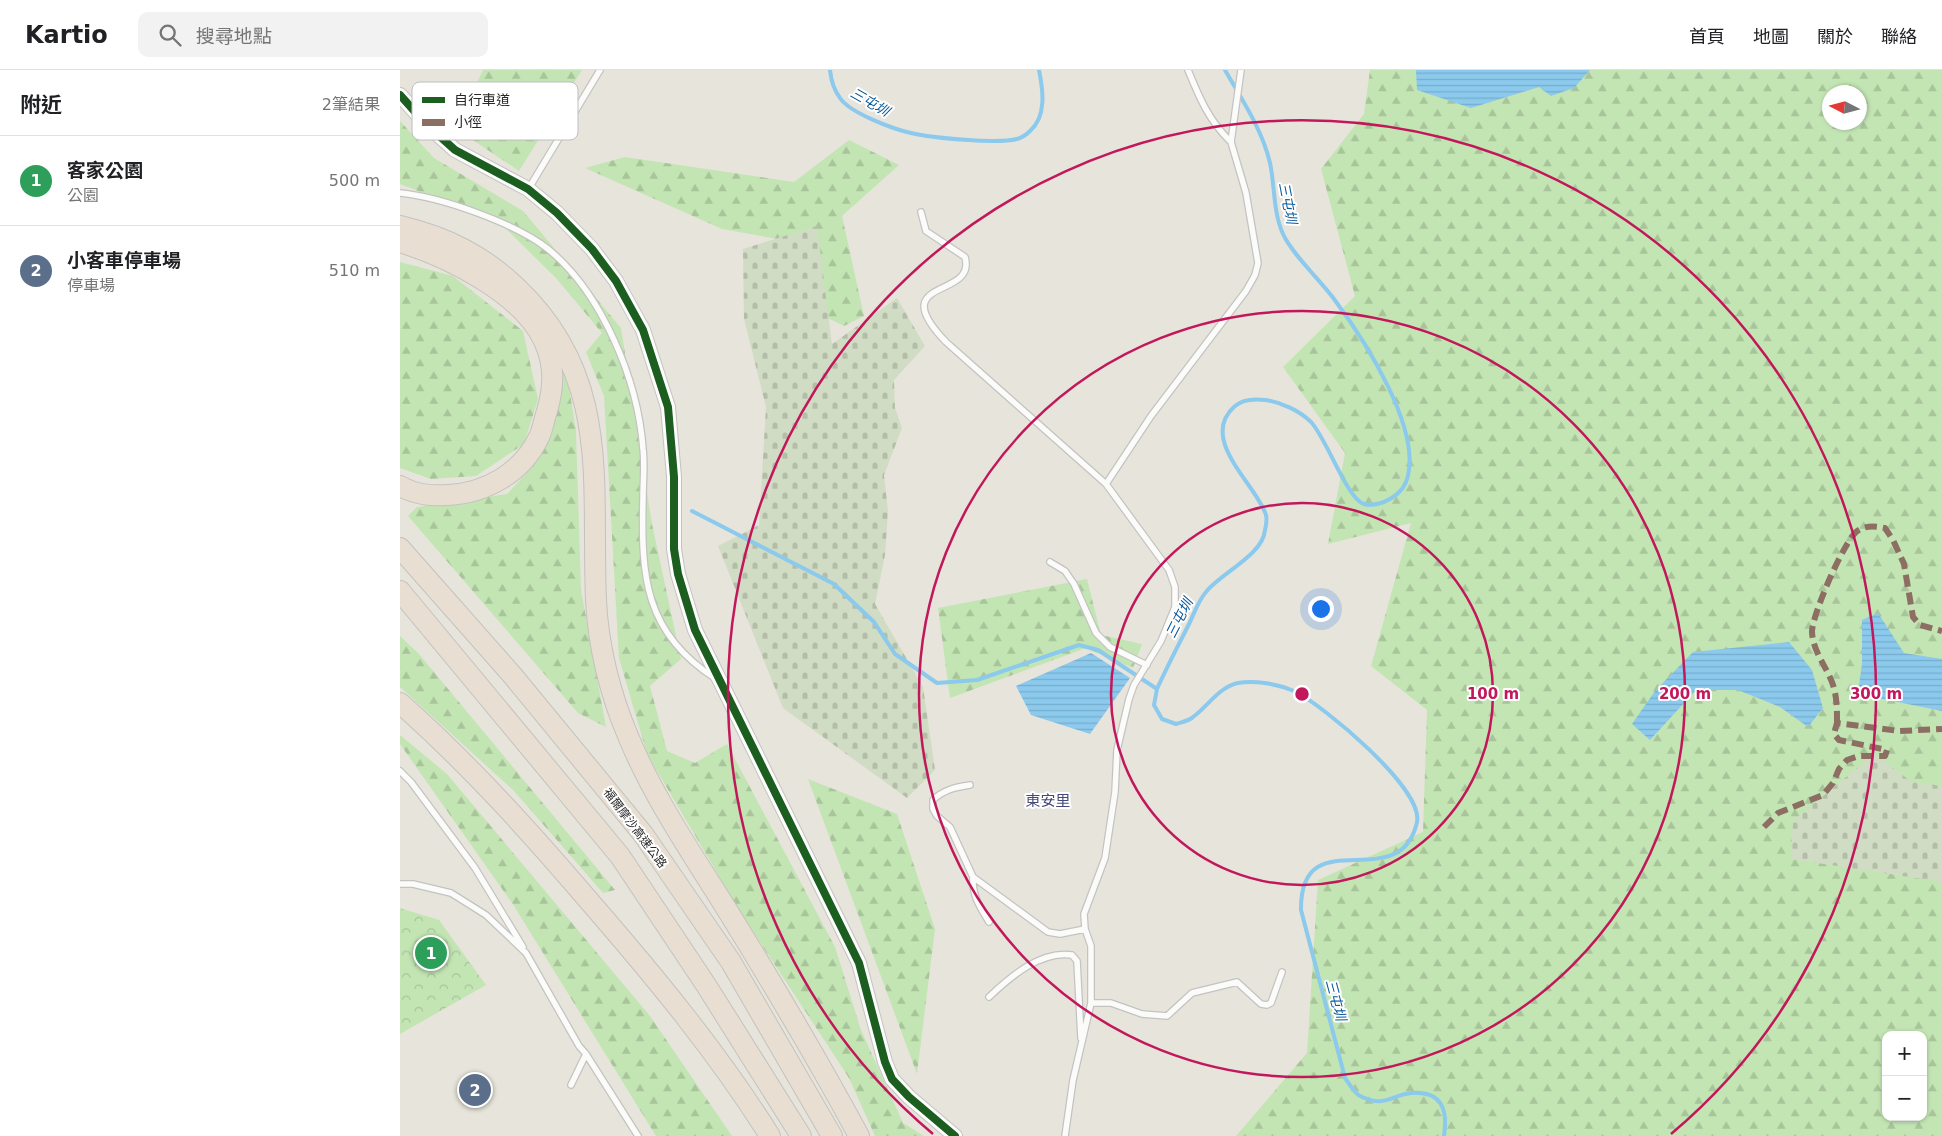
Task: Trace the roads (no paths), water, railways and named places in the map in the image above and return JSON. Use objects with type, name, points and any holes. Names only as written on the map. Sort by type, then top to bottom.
[{"type":"highway","points":[[400,226],[432,234],[459,245],[497,269],[534,304],[564,350],[582,386],[589,417],[594,464],[596,603],[606,669],[627,734],[660,804],[819,1062],[859,1136]]},
{"type":"highway","points":[[400,242],[422,249],[456,265],[491,286],[520,310],[537,328],[545,341],[552,363],[553,388],[539,437],[523,460],[503,479],[483,489],[456,495],[428,496],[400,486]]},
{"type":"highway","name":"福爾摩沙高速公路","points":[[400,548],[513,676],[643,834],[731,962],[832,1136]]},
{"type":"highway","points":[[400,591],[620,856],[706,985],[801,1136]]},
{"type":"highway","points":[[400,703],[431,730],[542,846],[640,960],[690,1023],[751,1106],[770,1136]]},
{"type":"street","points":[[400,95],[412,108]]},
{"type":"street","points":[[444,140],[455,150],[528,189],[557,213],[592,249],[616,280],[643,330],[668,407],[674,477],[674,549],[678,574],[696,630],[859,963],[885,1062],[892,1079],[908,1097],[955,1136]]},
{"type":"lane","points":[[578,106],[600,70]]},
{"type":"lane","points":[[1188,70],[1199,97],[1215,127],[1231,142]]},
{"type":"lane","points":[[1106,484],[1151,416],[1246,291],[1255,276],[1258,263],[1246,193],[1231,142],[1241,70]]},
{"type":"lane","points":[[528,189],[558,140]]},
{"type":"lane","points":[[400,193],[418,195],[482,216],[516,230],[547,248],[578,279],[612,334],[636,400],[643,450],[643,560],[651,603],[669,638],[686,658],[720,682]]},
{"type":"lane","points":[[921,212],[926,231],[965,257],[968,266],[965,274],[953,283],[935,290],[926,298],[924,311],[929,324],[946,342],[1106,484],[1169,570],[1175,587],[1175,607],[1161,641],[1134,685],[1117,750],[1111,825],[1104,858],[1084,914],[1085,929],[1091,946],[1091,1002],[1073,1080],[1065,1136]]},
{"type":"lane","points":[[1050,562],[1065,571],[1074,584],[1096,633],[1110,647],[1147,665]]},
{"type":"lane","points":[[400,771],[411,782],[475,868],[579,1046],[638,1136]]},
{"type":"lane","points":[[970,785],[956,787],[939,794],[933,800],[933,809],[937,816],[950,827],[973,877],[1048,932],[1060,934],[1085,929]]},
{"type":"lane","points":[[973,877],[972,887],[975,900],[989,922]]},
{"type":"lane","points":[[400,884],[413,884],[451,893],[486,915],[526,953]]},
{"type":"lane","points":[[989,996],[1009,978],[1036,962],[1061,953],[1072,955],[1077,961],[1082,1045]]},
{"type":"lane","points":[[1091,1002],[1111,1004],[1157,1017],[1167,1016],[1192,993],[1237,982],[1261,1004],[1267,1005],[1271,1003],[1282,972]]},
{"type":"lane","points":[[572,1085],[586,1054]]},
{"type":"water","points":[[1416,70],[1590,70],[1574,88],[1551,96],[1539,87],[1471,108],[1417,90]]},
{"type":"water","points":[[1878,613],[1904,653],[1942,659],[1942,711],[1858,694],[1862,663],[1862,620]]},
{"type":"water","points":[[1789,642],[1812,670],[1823,708],[1808,727],[1780,707],[1738,690],[1696,690],[1650,740],[1632,724],[1655,691],[1693,652]]},
{"type":"water","points":[[1091,653],[1130,678],[1090,734],[1031,715],[1016,686]]},
{"type":"waterway","name":"三屯圳","points":[[830,70],[836,92],[845,104],[872,120],[921,135],[964,140],[995,141],[1019,138],[1035,125],[1039,118],[1042,102],[1039,70]]},
{"type":"waterway","name":"三屯圳","points":[[1225,70],[1262,138],[1272,172],[1277,217],[1283,234],[1299,258],[1334,299],[1375,361],[1399,412],[1407,438],[1410,461],[1406,482],[1400,492],[1384,502],[1371,505],[1364,504],[1357,500],[1351,491],[1324,441],[1307,418],[1284,405],[1271,401],[1246,401],[1235,406],[1225,419],[1223,433],[1226,447],[1233,462],[1261,503],[1266,517],[1263,539],[1249,556],[1213,585],[1201,599],[1157,689],[1154,705],[1162,719],[1176,724],[1191,718],[1225,688],[1238,683],[1259,682],[1294,691],[1308,699],[1348,730],[1389,770],[1405,790],[1415,807],[1417,822],[1407,844],[1392,855],[1373,859],[1333,862],[1316,868],[1305,883],[1301,910],[1345,1078],[1358,1095],[1369,1100],[1383,1101],[1412,1093],[1430,1095],[1441,1104],[1444,1110],[1444,1136]]},
{"type":"waterway","points":[[692,511],[834,584],[874,622],[895,654],[937,683],[977,680],[1079,645],[1098,650],[1157,689]]},
{"type":"place","name":"客家公園","points":[[431,953]]},
{"type":"place","name":"小客車停車場","points":[[475,1090]]},
{"type":"district","name":"東安里","points":[[1048,801]]}]
